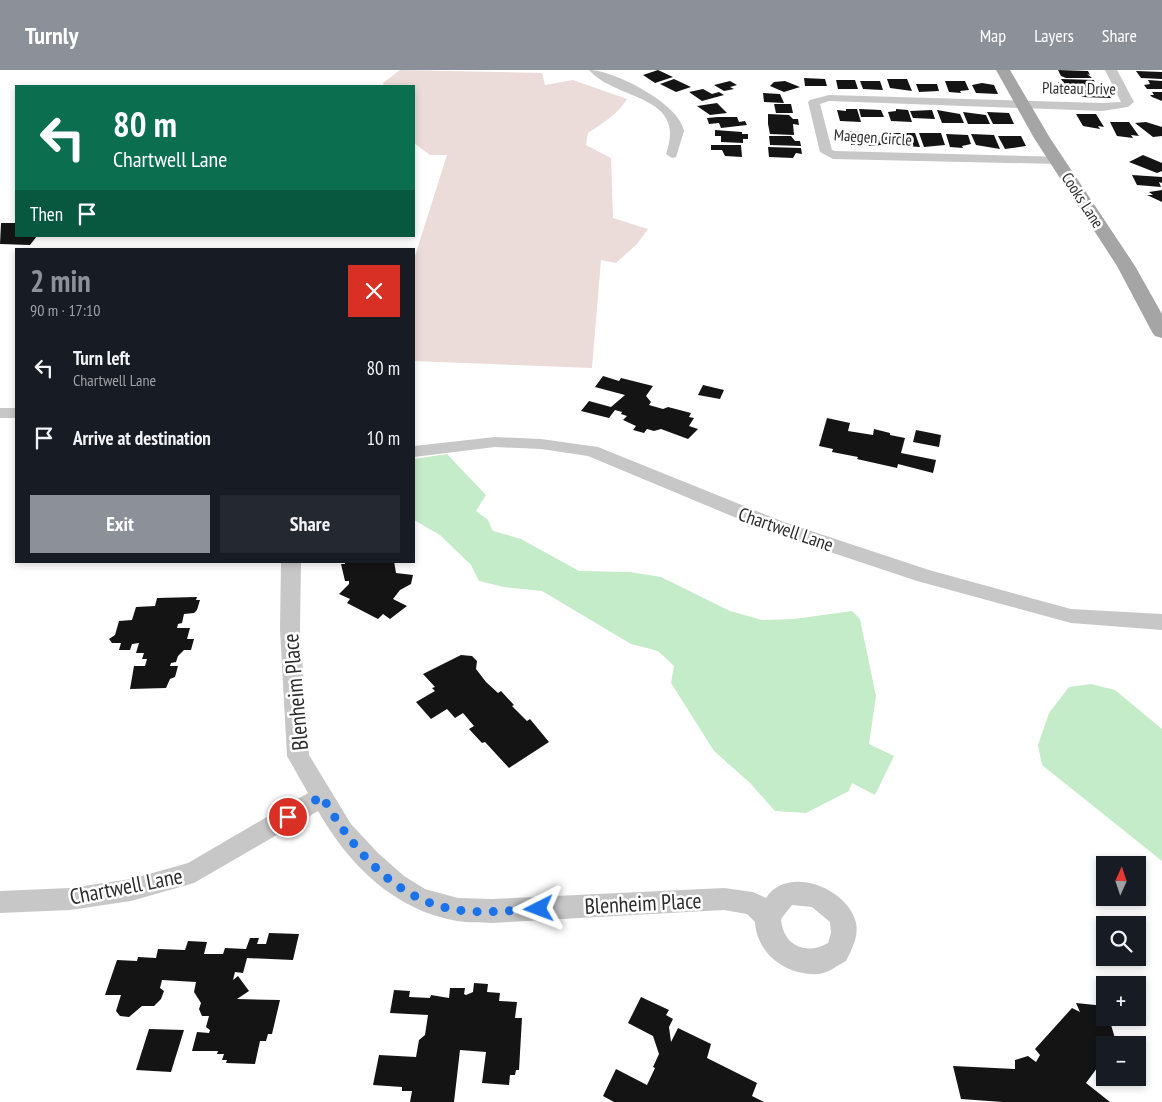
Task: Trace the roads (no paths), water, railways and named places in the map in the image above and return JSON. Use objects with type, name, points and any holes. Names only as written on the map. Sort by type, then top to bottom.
[{"type":"main road","name":"Cooks Lane","points":[[1003,70],[1056,160],[1126,266],[1162,332]]},
{"type":"street","points":[[595,70],[615,84],[654,101],[670,113],[676,122],[678,137],[672,154]]},
{"type":"street","name":"Plateau Drive","points":[[1021,103],[1102,107],[1124,105],[1128,102],[1111,70]]},
{"type":"street","name":"Maegen Circle","points":[[1021,103],[829,98],[814,102],[826,152],[833,155],[1056,160]]},
{"type":"street","points":[[0,413],[15,413]]},
{"type":"street","name":"Chartwell Lane","points":[[415,452],[495,442],[541,444],[592,451],[777,527],[924,576],[1071,616],[1162,622]]},
{"type":"street","name":"Blenheim Place","points":[[291,563],[290,630],[298,756],[342,831],[369,862],[395,884],[419,900],[451,908],[492,912],[724,899],[753,903],[768,917]]},
{"type":"street","name":"Chartwell Lane","points":[[0,902],[70,899],[122,891],[194,872],[322,796]]}]
